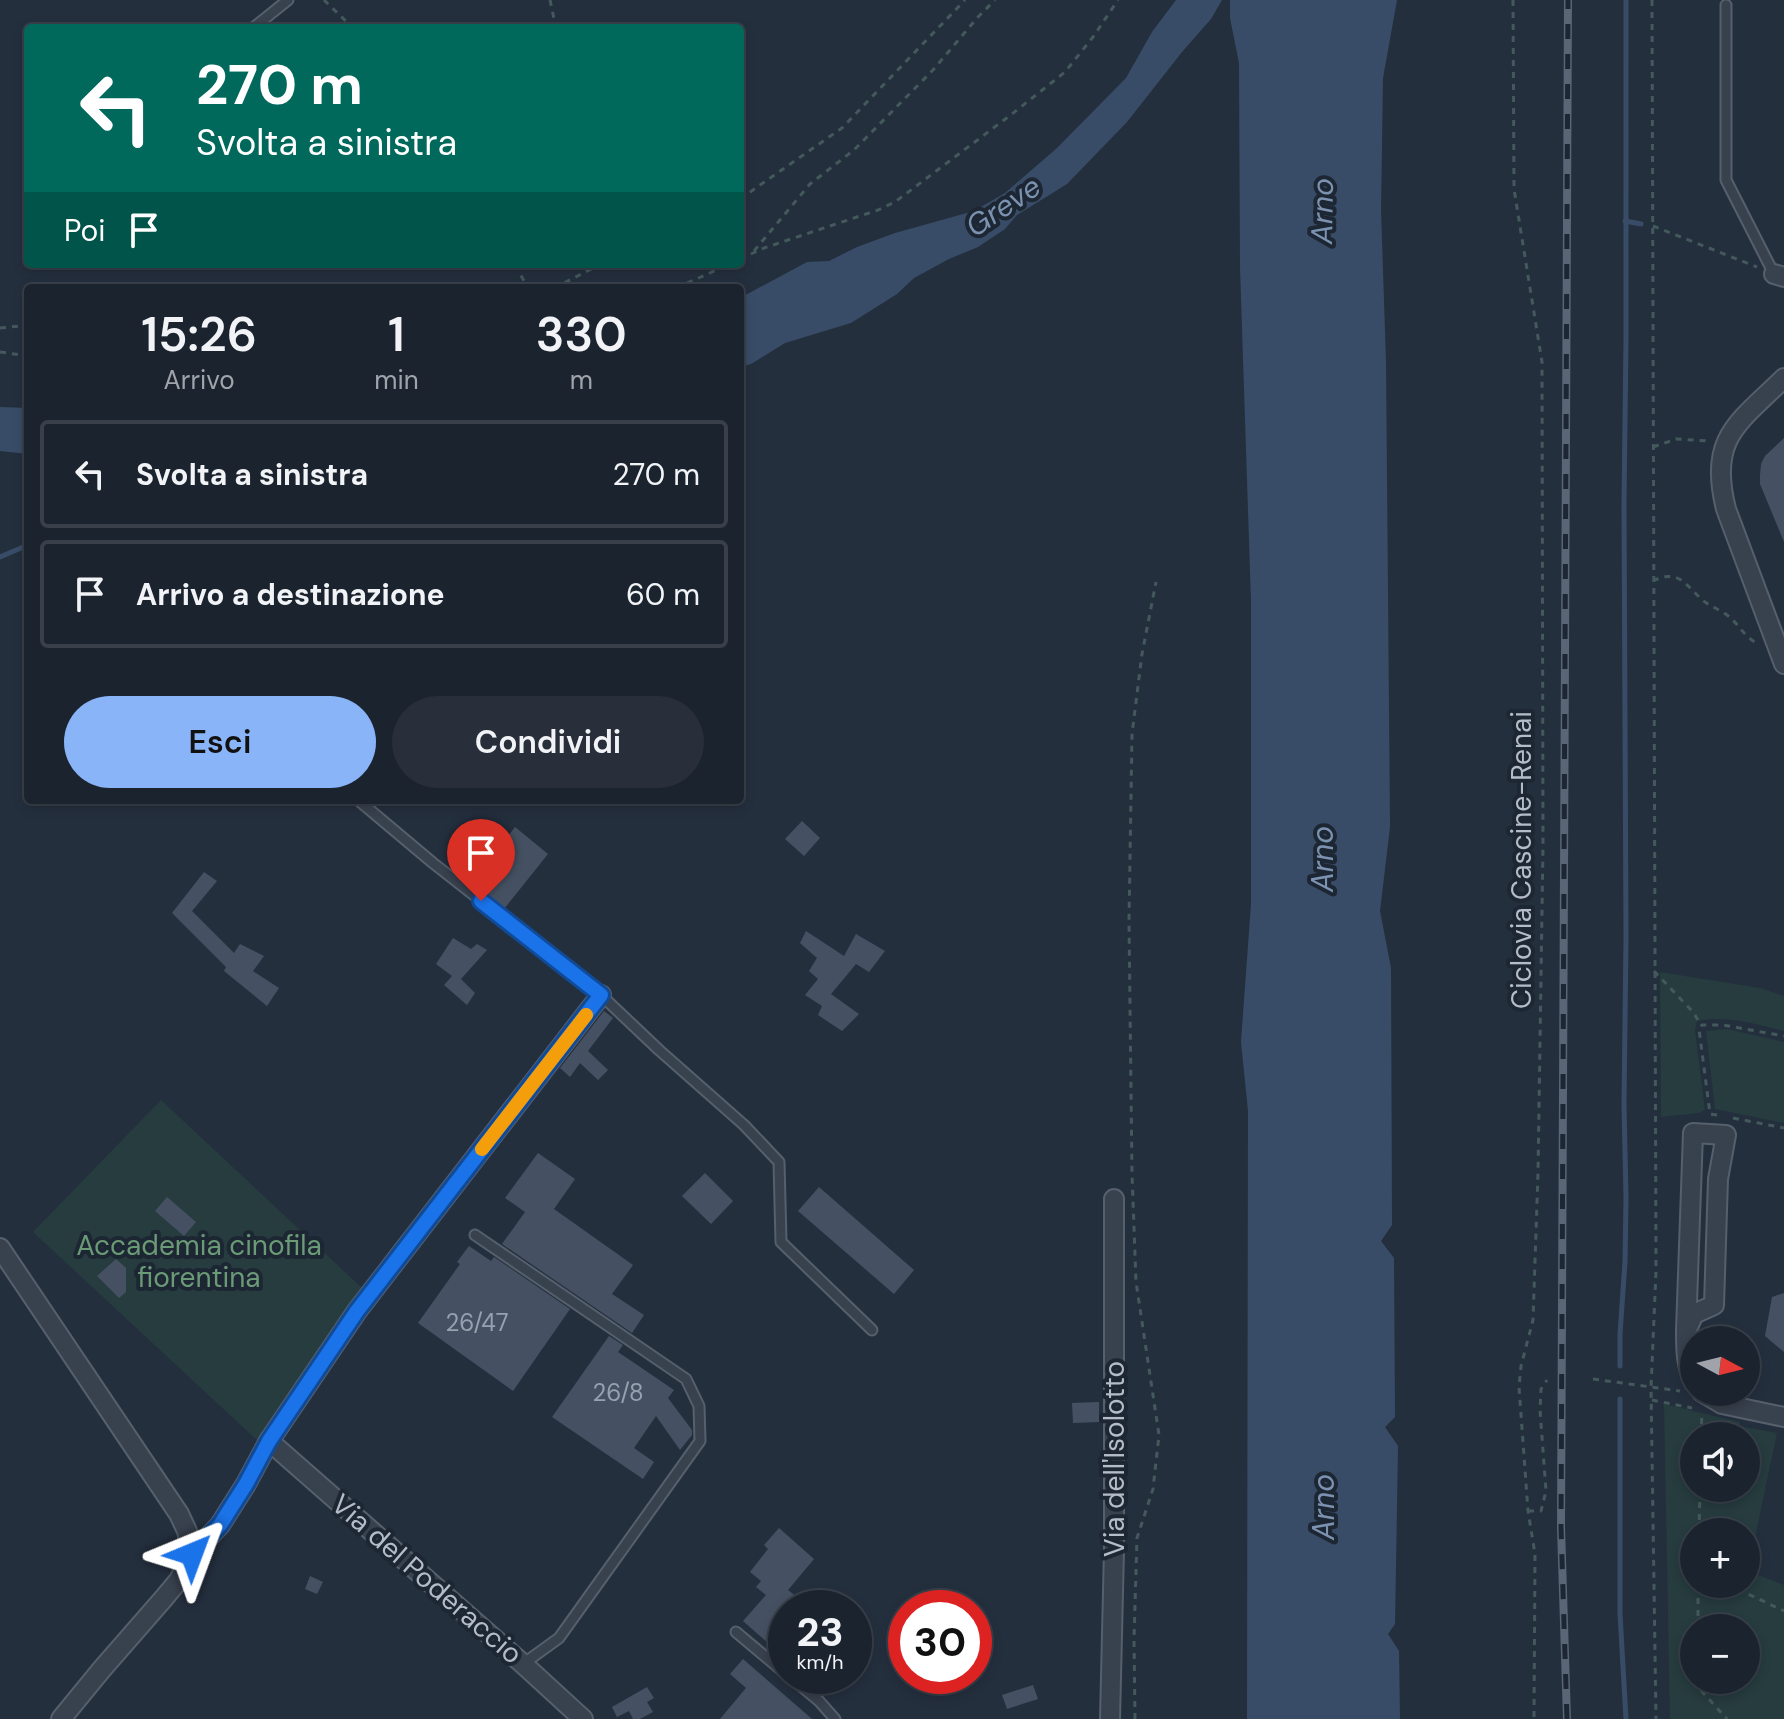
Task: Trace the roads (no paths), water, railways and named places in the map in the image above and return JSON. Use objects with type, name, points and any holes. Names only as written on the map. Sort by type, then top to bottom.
[{"type":"street","points":[[1781,657],[1726,509],[1720,471],[1727,439],[1736,425],[1784,378]]},
{"type":"street","points":[[61,1719],[179,1580],[192,1554],[220,1525],[269,1441],[357,1311],[601,995]]},
{"type":"street","points":[[1693,1133],[1726,1135],[1718,1179],[1714,1305],[1694,1314],[1686,1331],[1693,1133]]},
{"type":"street","name":"Via dell'Isolotto","points":[[1110,1719],[1114,1549],[1114,1199]]},
{"type":"street","points":[[0,1248],[179,1514],[192,1554]]},
{"type":"street","points":[[1732,1406],[1784,1417]]},
{"type":"street","name":"Via del Poderaccio","points":[[269,1441],[583,1719]]},
{"type":"lane","points":[[258,24],[288,0]]},
{"type":"lane","points":[[1726,5],[1726,180],[1779,275]]},
{"type":"lane","points":[[363,804],[601,995],[744,1125],[779,1162],[781,1242],[872,1330]]},
{"type":"lane","points":[[475,1235],[686,1379],[699,1406],[700,1441],[559,1638],[523,1664]]},
{"type":"lane","points":[[736,1632],[768,1659]]},
{"type":"lane","points":[[810,1694],[835,1719]]},
{"type":"water","name":"Greve","points":[[1176,0],[1222,0],[1211,19],[1127,122],[1067,184],[1017,215],[1005,229],[978,247],[914,278],[897,294],[851,323],[785,343],[744,366],[744,296],[807,262],[829,261],[895,233],[974,211],[1005,193],[1057,148],[1126,78],[1152,32]]},
{"type":"water","name":"Arno","points":[[1230,0],[1397,0],[1383,78],[1381,210],[1386,362],[1390,827],[1380,911],[1391,968],[1392,1225],[1381,1241],[1394,1258],[1395,1417],[1385,1427],[1398,1446],[1395,1624],[1388,1634],[1399,1651],[1400,1719],[1247,1719],[1248,1111],[1241,1042],[1251,904],[1251,601],[1240,267],[1239,63],[1230,18]]},
{"type":"water","points":[[0,407],[24,408],[24,454],[0,451]]},
{"type":"waterway","points":[[1620,1366],[1626,1198],[1626,0]]},
{"type":"waterway","points":[[1625,221],[1641,224]]},
{"type":"waterway","points":[[0,557],[24,547]]},
{"type":"waterway","points":[[1620,1399],[1620,1614],[1626,1719]]},
{"type":"railway","points":[[1567,1719],[1561,1527],[1568,0]]},
{"type":"park label","name":"Accademia cinofila fiorentina","points":[[199,1261]]}]
